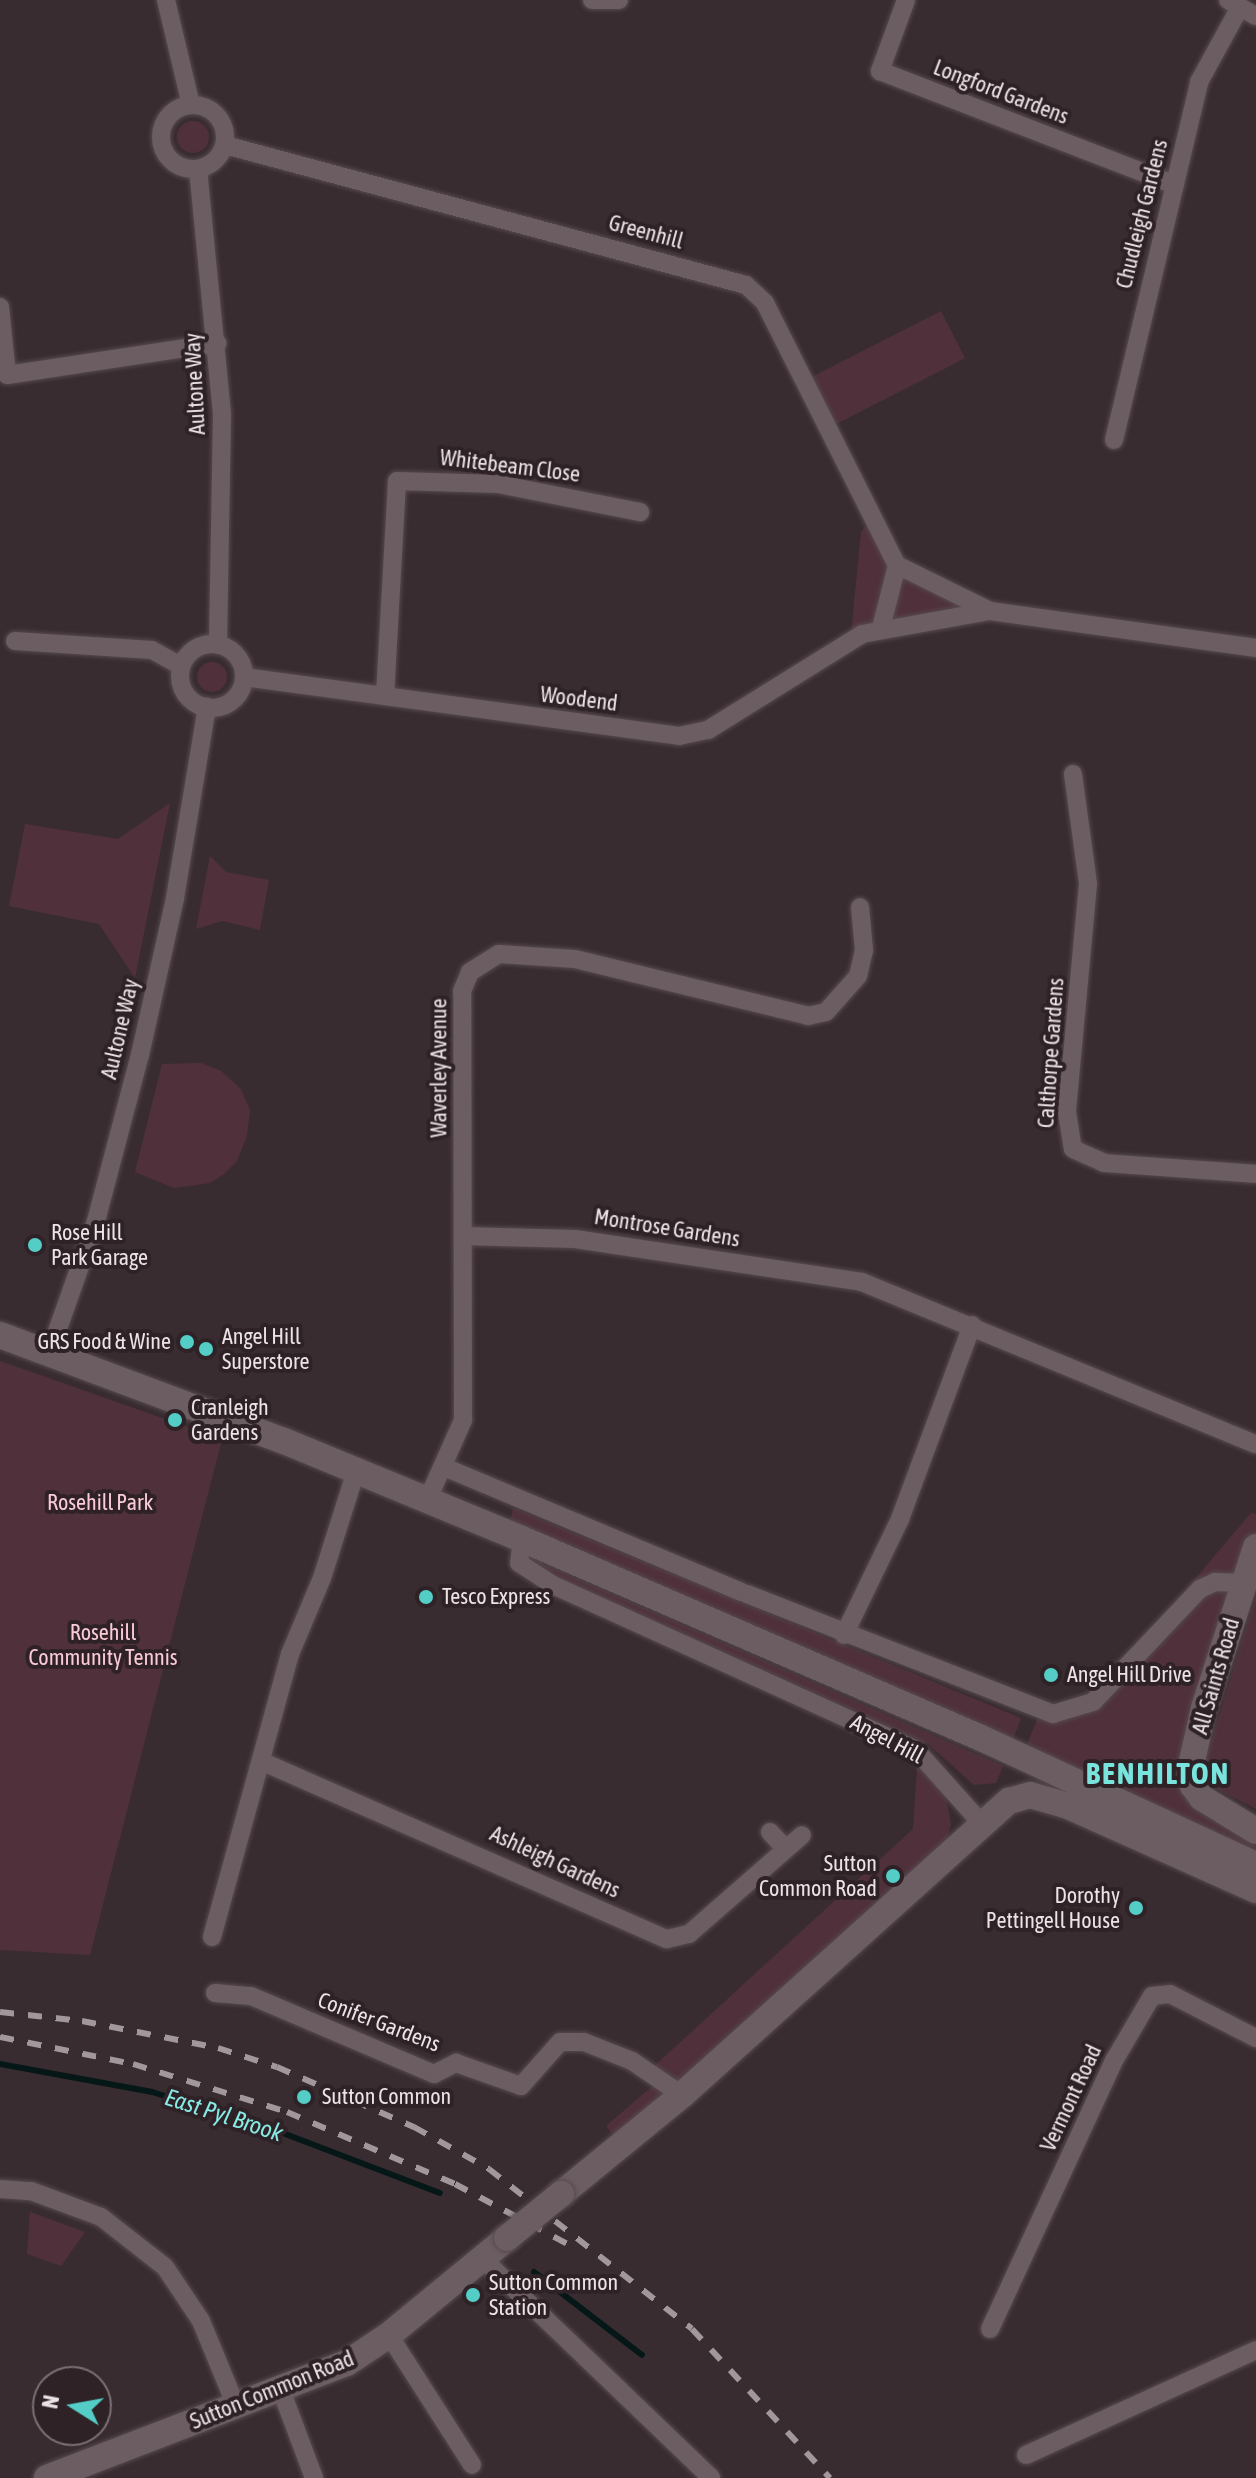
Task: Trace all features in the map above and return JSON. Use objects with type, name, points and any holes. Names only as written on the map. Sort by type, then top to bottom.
[{"type":"main road","name":"Angel Hill","points":[[0,1335],[356,1471],[522,1539],[967,1732],[1256,1865]]},
{"type":"main road","name":"All Saints Road","points":[[1256,1547],[1190,1770],[1202,1798],[1256,1831]]},
{"type":"main road","points":[[982,1824],[1018,1797],[1047,1799],[1256,1890]]},
{"type":"main road","name":"Sutton Common Road","points":[[47,2478],[347,2363],[389,2335],[682,2095],[982,1824]]},
{"type":"street","points":[[166,0],[191,105]]},
{"type":"street","points":[[592,0],[619,0]]},
{"type":"street","name":"Longford Gardens","points":[[906,0],[880,71],[1175,185]]},
{"type":"street","name":"Chudleigh Gardens","points":[[1114,440],[1199,82],[1241,8]]},
{"type":"street","points":[[191,105],[218,116],[225,145],[215,161],[198,169],[178,166],[161,141],[172,112],[191,105]]},
{"type":"street","name":"Greenhill","points":[[225,145],[746,285],[765,303],[897,565]]},
{"type":"street","name":"Aultone Way","points":[[198,169],[218,343],[222,414],[218,645]]},
{"type":"street","points":[[0,307],[7,375],[218,343]]},
{"type":"street","name":"Whitebeam Close","points":[[385,696],[397,481],[498,484],[640,512]]},
{"type":"street","points":[[881,628],[897,565]]},
{"type":"street","name":"Woodend","points":[[897,565],[990,611]]},
{"type":"street","name":"Woodend","points":[[244,677],[694,735],[845,642],[881,628],[990,611],[1256,648]]},
{"type":"street","points":[[15,641],[152,650],[181,666]]},
{"type":"street","points":[[218,645],[238,657],[244,677],[228,704],[207,707],[182,688],[181,666],[192,650],[218,645]]},
{"type":"street","name":"Aultone Way","points":[[49,1354],[96,1221],[140,1055],[175,898],[207,707]]},
{"type":"street","name":"Calthorpe Gardens","points":[[1073,774],[1088,884],[1067,1112],[1073,1149],[1104,1163],[1256,1174]]},
{"type":"street","name":"Waverley Avenue","points":[[427,1501],[463,1420],[462,991],[470,972],[482,961],[525,953],[575,959],[808,1016],[826,1012],[858,976],[864,950],[860,907]]},
{"type":"street","name":"Montrose Gardens","points":[[463,1236],[575,1239],[862,1282],[1256,1444]]},
{"type":"street","points":[[444,1467],[844,1635],[900,1519],[972,1325]]},
{"type":"street","points":[[212,1937],[263,1762],[290,1654],[322,1578],[356,1471]]},
{"type":"street","name":"Angel Hill","points":[[522,1539],[519,1563],[531,1573],[915,1749],[982,1824]]},
{"type":"street","name":"All Saints Road","points":[[844,1635],[1053,1714],[1093,1702],[1200,1589],[1215,1582],[1243,1583]]},
{"type":"street","name":"Ashleigh Gardens","points":[[263,1762],[667,1939],[689,1934],[802,1835]]},
{"type":"street","points":[[770,1832],[786,1849]]},
{"type":"street","name":"Conifer Gardens","points":[[215,1993],[251,1996],[434,2074],[456,2063],[521,2086],[560,2042],[584,2042],[632,2061],[682,2095]]},
{"type":"street","name":"Vermont Road","points":[[990,2329],[1115,2059],[1152,1996],[1170,1994],[1256,2038]]},
{"type":"street","points":[[0,2189],[74,2204],[107,2220],[165,2267],[201,2321],[236,2406]]},
{"type":"street","points":[[483,2259],[711,2478]]},
{"type":"street","points":[[389,2335],[472,2465]]},
{"type":"street","points":[[1026,2455],[1256,2350]]},
{"type":"street","points":[[281,2390],[314,2478]]},
{"type":"green space","points":[[193,121],[204,126],[209,137],[204,148],[193,153],[182,148],[177,137],[182,126]]},
{"type":"green space","points":[[941,311],[965,358],[828,428],[804,381]]},
{"type":"green space","points":[[869,521],[893,566],[976,609],[851,634],[861,532]]},
{"type":"green space","points":[[212,662],[223,666],[227,677],[223,688],[212,692],[201,688],[197,677],[201,666]]},
{"type":"green space","points":[[170,803],[135,978],[99,924],[9,906],[25,824],[118,839]]},
{"type":"green space","points":[[210,856],[226,872],[269,880],[260,930],[222,921],[196,929]]},
{"type":"green space","points":[[201,1063],[221,1071],[241,1089],[250,1110],[247,1136],[237,1161],[224,1174],[210,1183],[174,1188],[135,1172],[162,1064]]},
{"type":"green space","name":"Rosehill Park","points":[[0,1361],[222,1439],[90,1955],[0,1950]]},
{"type":"green space","points":[[513,1508],[1021,1718],[1013,1739],[510,1522]]},
{"type":"green space","points":[[1251,1513],[1256,1514],[1256,1537],[1187,1772],[1256,1836],[1256,1862],[1024,1751],[1038,1718],[1070,1717],[1195,1596],[1188,1587]]},
{"type":"green space","points":[[537,1561],[1003,1766],[996,1783],[974,1785],[928,1744],[536,1567]]},
{"type":"green space","points":[[1256,1596],[1256,1809],[1207,1784],[1202,1772]]},
{"type":"green space","points":[[918,1755],[945,1792],[951,1824],[945,1851],[621,2144],[606,2126],[663,2077],[651,2069],[913,1829]]},
{"type":"green space","points":[[30,2212],[85,2232],[61,2266],[27,2254]]},
{"type":"waterway","name":"East Pyl Brook","points":[[0,2064],[152,2092],[267,2127],[440,2193]]},
{"type":"waterway","name":"East Pyl Brook","points":[[534,2272],[642,2355]]},
{"type":"railway","points":[[0,2012],[82,2021],[218,2048],[277,2067],[414,2127],[489,2169],[692,2329],[830,2478]]},
{"type":"railway","points":[[0,2037],[133,2064],[287,2112],[455,2184],[571,2246]]},
{"type":"place","name":"Rose Hill Park Garage","points":[[35,1245]]},
{"type":"place","name":"GRS Food & Wine","points":[[187,1342]]},
{"type":"place","name":"Angel Hill Superstore","points":[[206,1349]]},
{"type":"place","name":"Cranleigh Gardens","points":[[175,1420]]},
{"type":"place","name":"Tesco Express","points":[[426,1597]]},
{"type":"place","name":"Angel Hill Drive","points":[[1051,1675]]},
{"type":"place","name":"Sutton Common Road","points":[[893,1876]]},
{"type":"place","name":"Dorothy Pettingell House","points":[[1136,1908]]},
{"type":"place","name":"Sutton Common","points":[[304,2097]]},
{"type":"place","name":"Sutton Common Station","points":[[473,2295]]},
{"type":"district","name":"BENHILTON","points":[[1158,1773]]},
{"type":"park label","name":"Rosehill Community Tennis","points":[[103,1644]]}]
